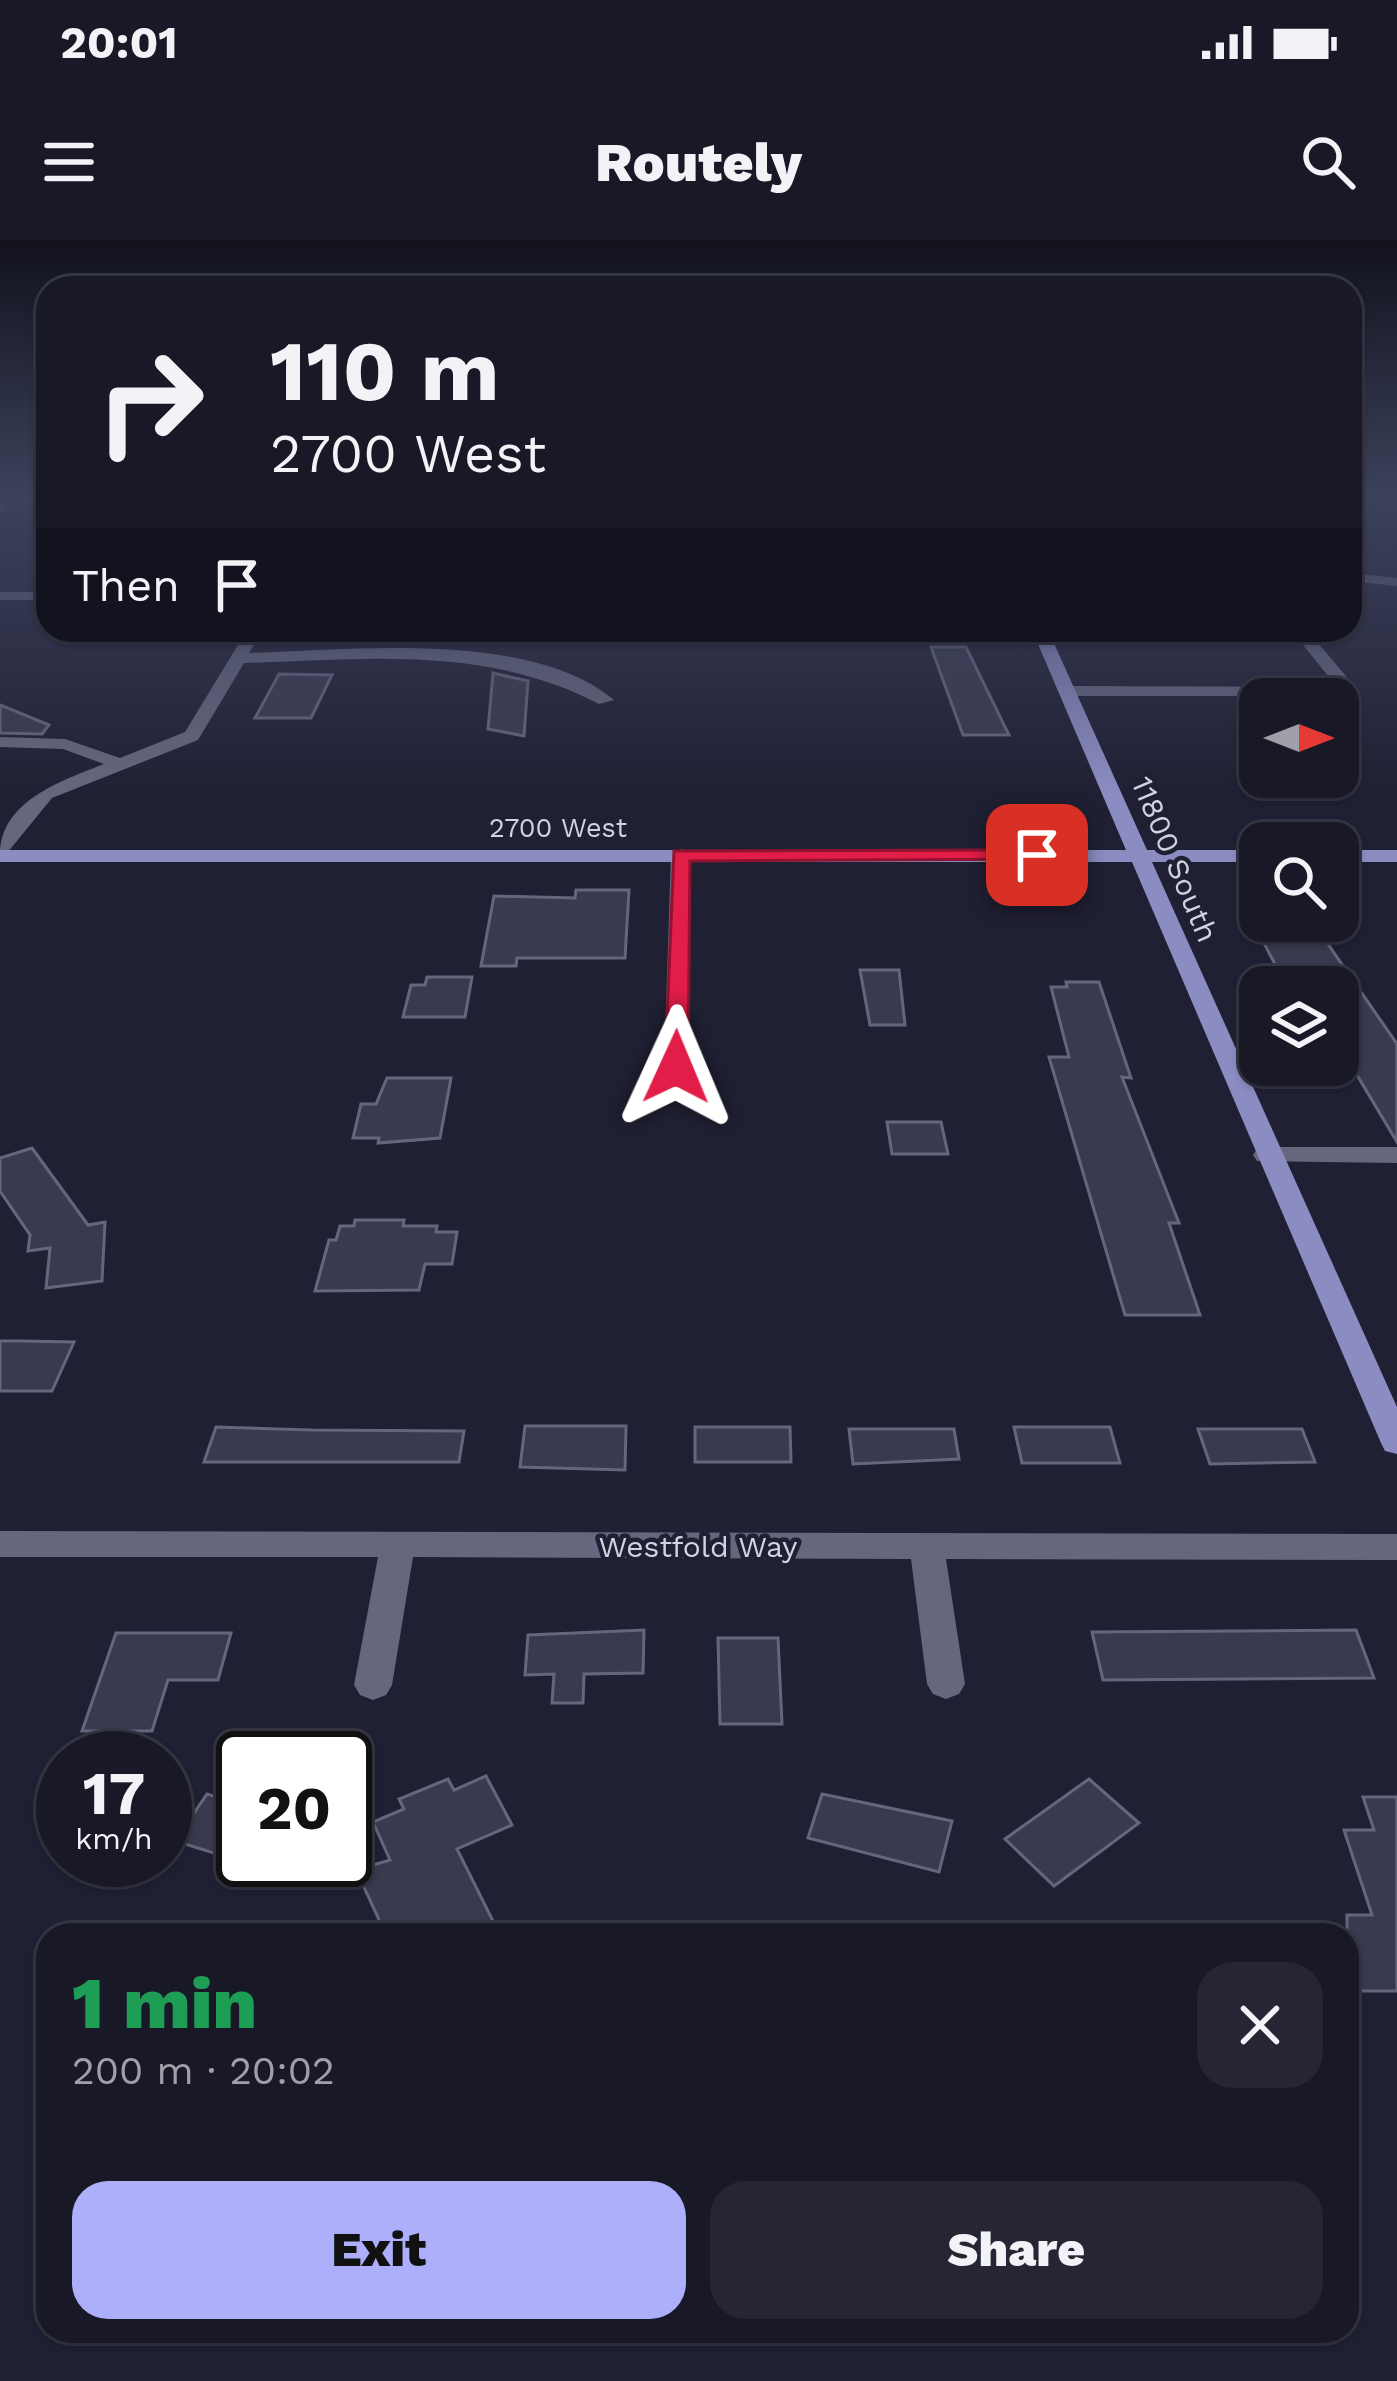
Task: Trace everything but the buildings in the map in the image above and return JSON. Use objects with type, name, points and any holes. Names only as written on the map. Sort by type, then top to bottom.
[{"type":"main road","name":"11800 South","points":[[1045,642],[1266,1155],[1397,1443]]},
{"type":"main road","name":"2700 West","points":[[0,852],[1239,856]]},
{"type":"main road","points":[[1359,856],[1397,856]]},
{"type":"street","points":[[0,596],[36,596]]},
{"type":"street","points":[[0,852],[45,794],[192,736],[248,642]]},
{"type":"street","points":[[1066,691],[1350,692],[1309,642]]},
{"type":"street","points":[[239,658],[437,657],[536,666],[566,676],[605,700]]},
{"type":"street","points":[[0,742],[65,744],[123,765]]},
{"type":"street","points":[[676,1067],[681,855]]},
{"type":"street","points":[[1266,1155],[1397,1155]]},
{"type":"street","name":"Westfold Way","points":[[0,1544],[1397,1546]]},
{"type":"street","points":[[373,1685],[398,1545]]},
{"type":"street","points":[[926,1546],[946,1684]]},
{"type":"route","points":[[676,1067],[681,855],[1037,855]]}]
